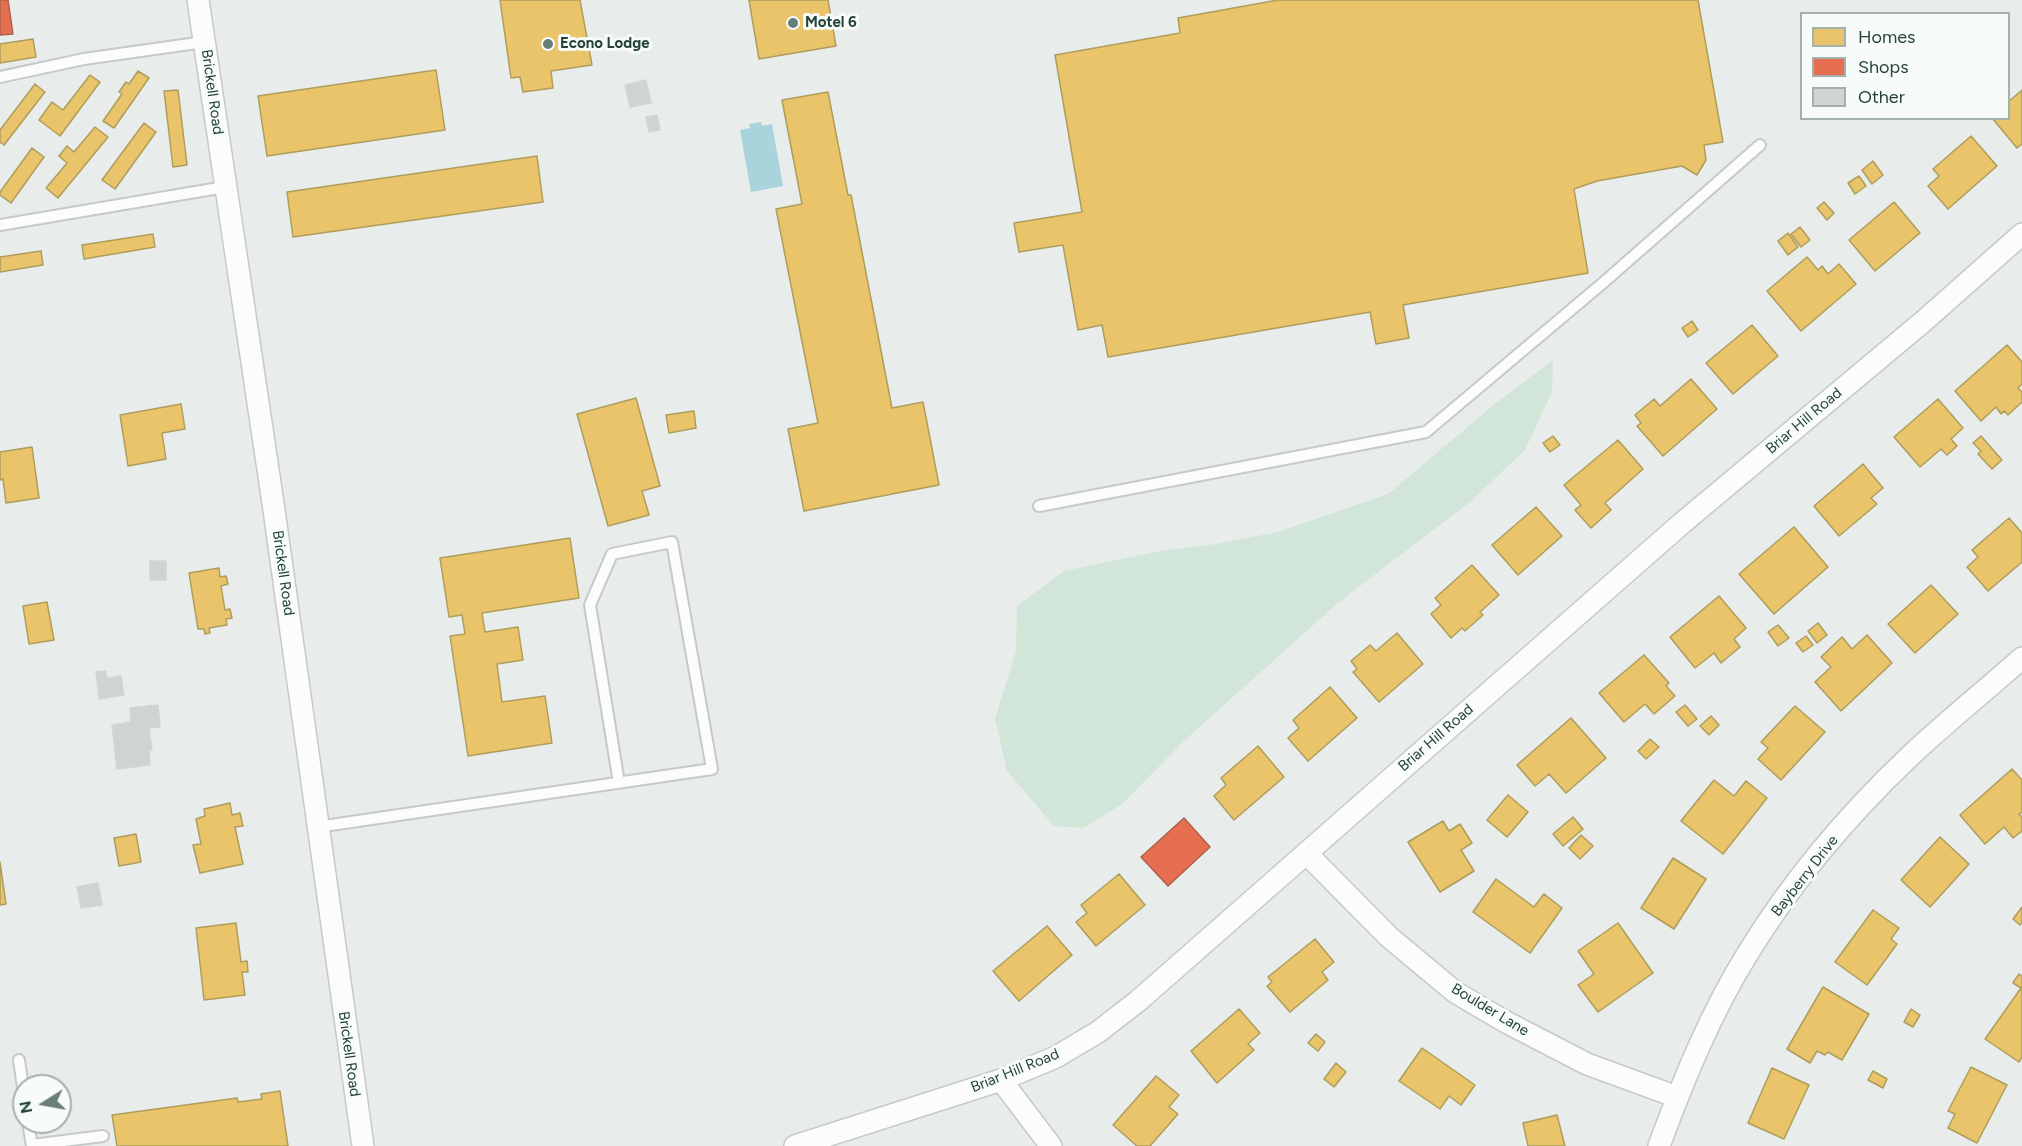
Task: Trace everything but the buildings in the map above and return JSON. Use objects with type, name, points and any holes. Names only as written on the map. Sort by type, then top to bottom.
[{"type":"street","name":"Brickell Road","points":[[198,0],[273,503],[363,1146]]},
{"type":"street","name":"Briar Hill Road","points":[[795,1146],[1001,1080],[1056,1057],[1098,1032],[1138,1001],[1681,524],[1925,320],[2022,234]]},
{"type":"street","name":"Bayberry Drive","points":[[1659,1146],[1677,1097],[1705,1035],[1748,953],[1796,883],[1850,818],[1909,757],[2022,658]]},
{"type":"street","name":"Boulder Lane","points":[[1306,852],[1389,937],[1455,992],[1504,1021],[1587,1064],[1677,1097]]},
{"type":"street","points":[[1001,1080],[1051,1146]]},
{"type":"lane","points":[[0,77],[84,59],[204,42]]},
{"type":"lane","points":[[1039,506],[1426,432],[1604,282],[1761,145]]},
{"type":"lane","points":[[0,225],[225,187]]},
{"type":"lane","points":[[317,827],[619,783],[712,769],[672,542],[612,554],[590,605],[619,783]]},
{"type":"lane","points":[[19,1060],[21,1074]]},
{"type":"lane","points":[[32,1146],[103,1136]]},
{"type":"green space","points":[[1553,360],[1552,392],[1525,450],[1470,502],[1339,602],[1185,740],[1122,804],[1084,828],[1054,826],[1007,771],[995,719],[1016,651],[1017,606],[1064,571],[1160,551],[1216,544],[1278,532],[1388,494],[1496,403]]},
{"type":"water","points":[[761,122],[762,126],[772,124],[783,186],[751,192],[740,130],[750,128],[749,124]]},
{"type":"place","name":"Motel 6","points":[[793,23]]},
{"type":"place","name":"Econo Lodge","points":[[548,44]]}]
